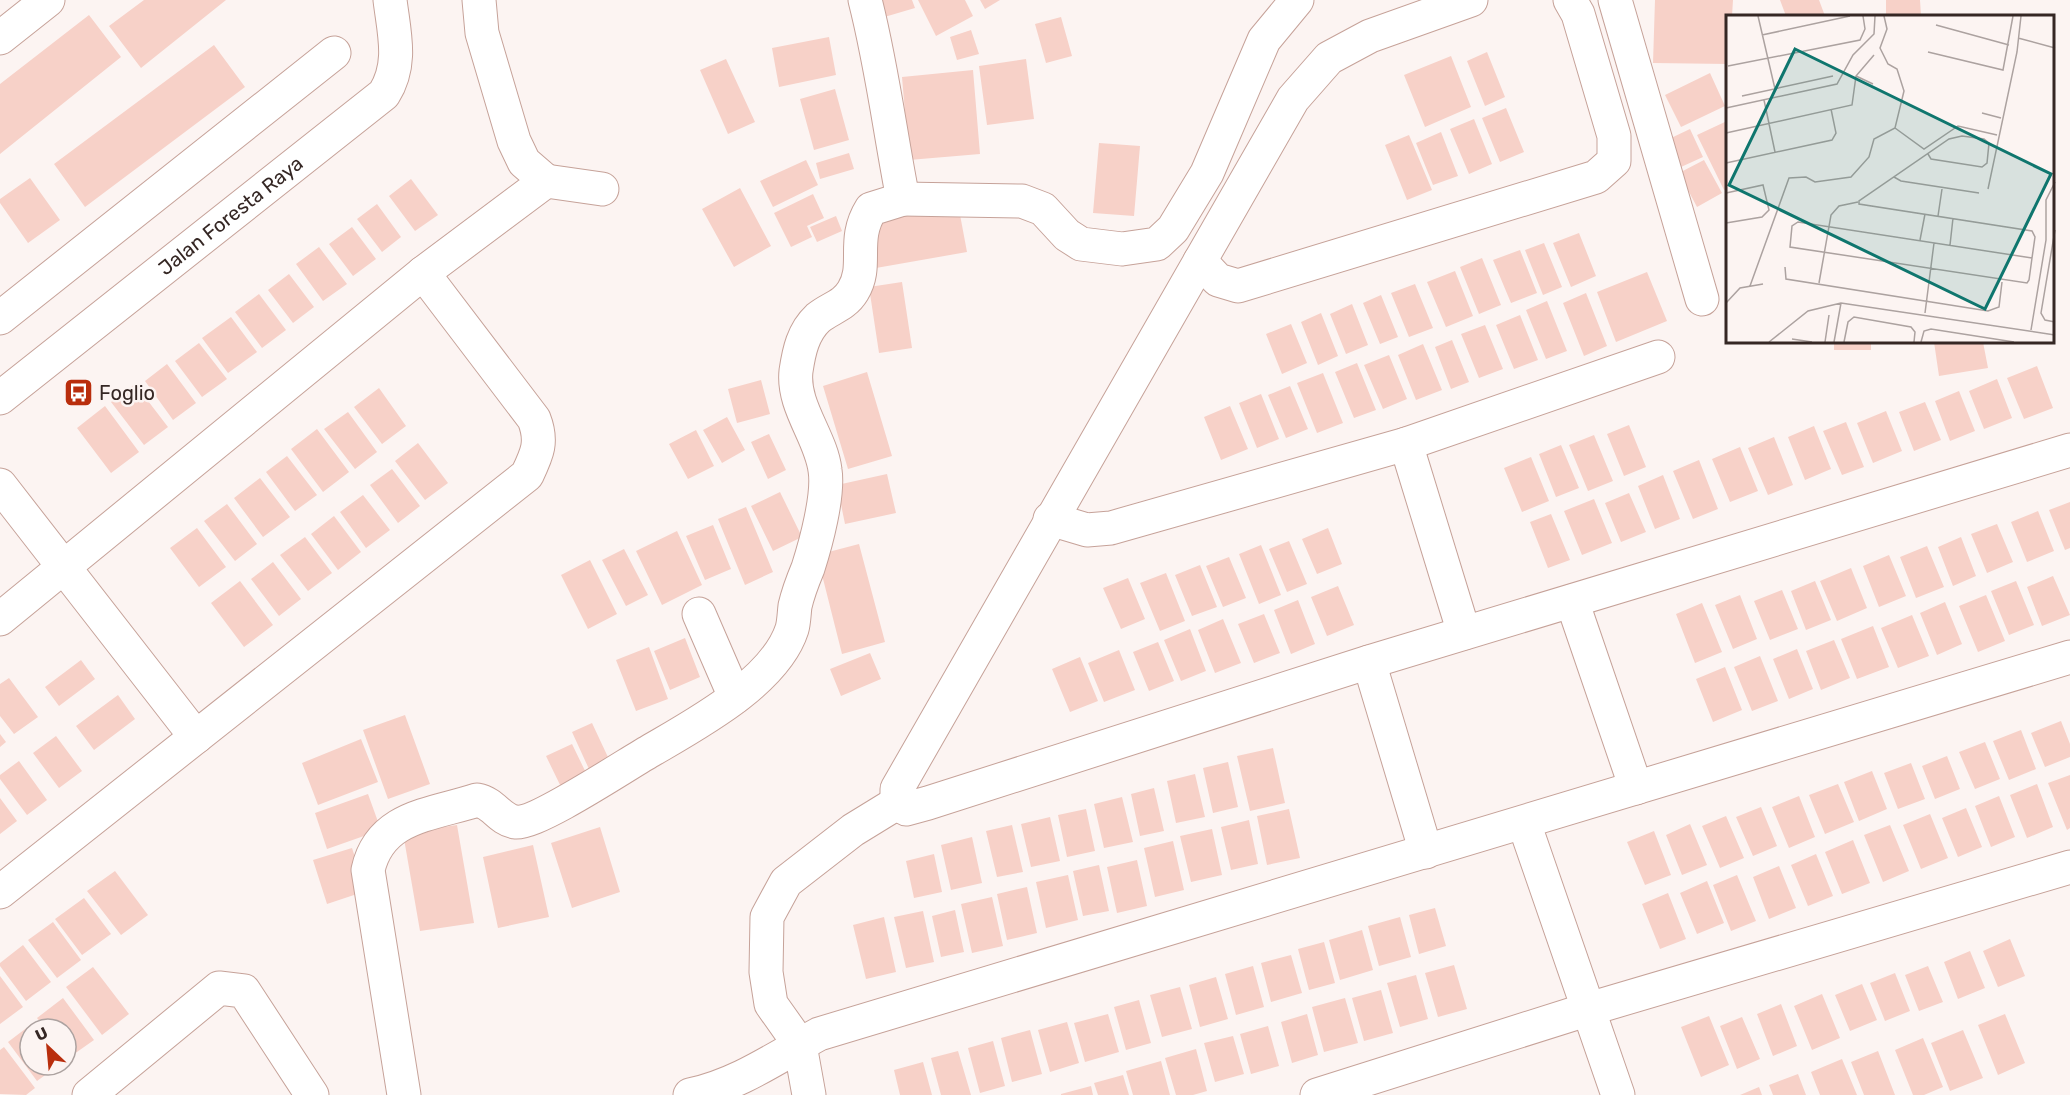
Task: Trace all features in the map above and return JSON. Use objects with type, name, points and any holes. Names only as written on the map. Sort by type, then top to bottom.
[{"type":"street","points":[[0,38],[48,0]]},
{"type":"street","name":"Jalan Foresta Raya","points":[[0,398],[384,94],[394,78],[397,62],[390,0]]},
{"type":"street","points":[[479,0],[482,33],[514,141],[524,162],[546,181],[602,189]]},
{"type":"street","points":[[865,0],[879,57],[903,199]]},
{"type":"street","points":[[404,1095],[368,870],[375,847],[395,826],[477,800],[490,803],[508,819],[526,821],[551,810],[675,736],[735,697],[775,660],[792,629],[795,605],[817,529],[826,472],[819,447],[802,406],[796,374],[802,339],[818,318],[839,307],[854,291],[860,270],[859,241],[862,224],[871,209],[903,199],[1022,201],[1043,209],[1067,235],[1081,244],[1122,249],[1157,244],[1173,229],[1207,173],[1264,40],[1297,0]]},
{"type":"street","points":[[897,802],[897,789],[1293,99],[1329,58],[1370,36],[1472,0]]},
{"type":"street","points":[[1200,261],[1218,280],[1238,286],[1596,177],[1614,161],[1614,136],[1578,14],[1570,0]]},
{"type":"street","points":[[1615,0],[1702,299]]},
{"type":"street","points":[[0,318],[334,53]]},
{"type":"street","points":[[0,619],[423,273],[546,181]]},
{"type":"street","points":[[0,892],[527,475],[539,451],[540,434],[534,419],[423,273]]},
{"type":"street","points":[[1050,519],[1087,530],[1111,528],[1406,444],[1658,357]]},
{"type":"street","points":[[1406,444],[1464,633]]},
{"type":"street","points":[[897,802],[906,809],[928,803],[1369,662],[2070,450]]},
{"type":"street","points":[[0,485],[196,737]]},
{"type":"street","points":[[1572,600],[1636,788]]},
{"type":"street","points":[[699,614],[735,697]]},
{"type":"street","points":[[690,1095],[715,1090],[748,1075],[819,1034],[2070,657]]},
{"type":"street","points":[[1369,662],[1426,852]]},
{"type":"street","points":[[809,1095],[800,1045],[771,1004],[766,972],[767,917],[786,882],[853,830],[897,802]]},
{"type":"street","points":[[1524,823],[1618,1095]]},
{"type":"street","points":[[1317,1095],[1589,1009],[2070,867]]},
{"type":"street","points":[[89,1095],[219,988],[230,987],[244,991],[312,1095]]},
{"type":"building","points":[[144,0],[226,0],[141,68],[109,26]]},
{"type":"building","points":[[875,0],[912,0],[915,8],[881,18]]},
{"type":"building","points":[[918,0],[965,0],[973,16],[936,36]]},
{"type":"building","points":[[980,0],[1000,0],[985,9]]},
{"type":"building","points":[[1655,0],[1733,0],[1732,15],[1726,15],[1726,64],[1653,63]]},
{"type":"building","points":[[1780,0],[1819,0],[1825,15],[1786,15]]},
{"type":"building","points":[[1886,0],[1920,0],[1921,15],[1886,15]]},
{"type":"building","points":[[89,15],[121,57],[0,154],[0,84]]},
{"type":"building","points":[[1061,17],[1072,56],[1046,63],[1035,24]]},
{"type":"building","points":[[971,30],[979,54],[957,60],[950,37]]},
{"type":"building","points":[[829,37],[836,75],[779,87],[772,48]]},
{"type":"building","points":[[214,45],[245,87],[85,207],[54,164]]},
{"type":"building","points":[[1487,52],[1505,97],[1485,106],[1467,61]]},
{"type":"building","points":[[1451,56],[1471,107],[1425,127],[1404,75]]},
{"type":"building","points":[[726,59],[755,122],[728,134],[700,70]]},
{"type":"building","points":[[1026,59],[1034,119],[987,125],[979,66]]},
{"type":"building","points":[[973,70],[980,154],[909,160],[902,77]]},
{"type":"building","points":[[1710,73],[1725,106],[1681,127],[1665,95]]},
{"type":"building","points":[[835,89],[849,140],[814,150],[800,99]]},
{"type":"building","points":[[1506,108],[1524,152],[1500,162],[1482,118]]},
{"type":"building","points":[[1474,119],[1492,164],[1469,174],[1450,129]]},
{"type":"building","points":[[1726,121],[1726,189],[1724,190],[1697,135]]},
{"type":"building","points":[[1690,129],[1703,157],[1681,167],[1669,139]]},
{"type":"building","points":[[1441,132],[1458,176],[1433,185],[1416,143]]},
{"type":"building","points":[[1409,135],[1432,190],[1407,200],[1385,145]]},
{"type":"building","points":[[1099,143],[1140,146],[1134,216],[1093,213]]},
{"type":"building","points":[[849,153],[854,169],[820,179],[816,163]]},
{"type":"building","points":[[806,160],[818,185],[773,207],[760,181]]},
{"type":"building","points":[[1704,160],[1722,193],[1697,207],[1679,173]]},
{"type":"building","points":[[30,178],[60,220],[28,243],[0,203],[0,199]]},
{"type":"building","points":[[411,179],[438,215],[415,231],[389,196]]},
{"type":"building","points":[[740,188],[771,246],[734,267],[702,209]]},
{"type":"building","points":[[813,194],[824,218],[807,226],[812,237],[791,247],[774,213]]},
{"type":"building","points":[[377,204],[401,237],[382,252],[357,219]]},
{"type":"building","points":[[958,204],[967,252],[876,268],[868,219]]},
{"type":"building","points":[[836,216],[842,231],[817,242],[810,227]]},
{"type":"building","points":[[352,227],[376,259],[353,276],[329,244]]},
{"type":"building","points":[[1579,233],[1596,276],[1571,287],[1553,243]]},
{"type":"building","points":[[1544,243],[1562,287],[1543,295],[1525,250]]},
{"type":"building","points":[[319,247],[347,284],[323,301],[296,264]]},
{"type":"building","points":[[1520,250],[1537,293],[1511,303],[1493,260]]},
{"type":"building","points":[[1482,258],[1501,305],[1479,314],[1460,267]]},
{"type":"building","points":[[1455,271],[1473,316],[1446,327],[1427,282]]},
{"type":"building","points":[[1647,272],[1667,321],[1616,342],[1597,292]]},
{"type":"building","points":[[289,274],[314,307],[293,323],[268,290]]},
{"type":"building","points":[[902,282],[912,348],[879,353],[869,287]]},
{"type":"building","points":[[1415,284],[1433,328],[1409,337],[1391,293]]},
{"type":"building","points":[[1586,293],[1607,346],[1584,356],[1563,303]]},
{"type":"building","points":[[259,294],[286,330],[262,348],[235,312]]},
{"type":"building","points":[[1381,295],[1398,337],[1380,344],[1363,303]]},
{"type":"building","points":[[1547,301],[1567,351],[1546,359],[1526,310]]},
{"type":"building","points":[[1352,304],[1368,345],[1346,354],[1330,314]]},
{"type":"building","points":[[1321,313],[1338,356],[1318,365],[1301,322]]},
{"type":"building","points":[[1520,315],[1538,360],[1514,369],[1496,325]]},
{"type":"building","points":[[231,317],[257,352],[228,373],[202,338]]},
{"type":"building","points":[[1291,324],[1307,363],[1282,374],[1266,334]]},
{"type":"building","points":[[1485,325],[1503,369],[1479,378],[1461,334]]},
{"type":"building","points":[[1452,340],[1469,382],[1451,389],[1435,347]]},
{"type":"building","points":[[199,343],[227,379],[202,397],[175,361]]},
{"type":"building","points":[[1423,344],[1442,390],[1416,400],[1398,355]]},
{"type":"building","points":[[1834,344],[1871,344],[1871,350],[1834,350]]},
{"type":"building","points":[[1934,344],[1983,344],[1988,368],[1939,376]]},
{"type":"building","points":[[1389,355],[1407,399],[1383,409],[1364,365]]},
{"type":"building","points":[[1357,363],[1376,410],[1354,418],[1335,372]]},
{"type":"building","points":[[167,364],[196,403],[173,420],[145,381]]},
{"type":"building","points":[[2037,366],[2053,408],[2024,419],[2007,378]]},
{"type":"building","points":[[867,372],[892,456],[848,469],[823,386]]},
{"type":"building","points":[[1323,373],[1343,423],[1317,433],[1297,383]]},
{"type":"building","points":[[1997,379],[2012,418],[1984,429],[1969,391]]},
{"type":"building","points":[[761,380],[770,414],[737,423],[728,389]]},
{"type":"building","points":[[135,384],[168,427],[144,445],[111,402]]},
{"type":"building","points":[[1290,386],[1308,429],[1286,438],[1268,395]]},
{"type":"building","points":[[379,388],[406,426],[382,444],[354,407]]},
{"type":"building","points":[[1959,391],[1975,431],[1950,441],[1935,401]]},
{"type":"building","points":[[1261,394],[1279,439],[1257,448],[1239,403]]},
{"type":"building","points":[[1925,402],[1941,440],[1914,451],[1899,412]]},
{"type":"building","points":[[105,406],[139,452],[111,473],[77,428]]},
{"type":"building","points":[[1230,406],[1248,449],[1221,460],[1204,417]]},
{"type":"building","points":[[1886,411],[1902,451],[1873,463],[1857,423]]},
{"type":"building","points":[[348,412],[377,452],[355,469],[324,429]]},
{"type":"building","points":[[727,417],[745,450],[722,463],[703,430]]},
{"type":"building","points":[[1846,422],[1864,467],[1842,475],[1823,431]]},
{"type":"building","points":[[1629,425],[1646,467],[1624,476],[1607,434]]},
{"type":"building","points":[[1814,426],[1831,469],[1805,480],[1788,437]]},
{"type":"building","points":[[317,429],[349,472],[323,492],[291,449]]},
{"type":"building","points":[[696,430],[714,466],[688,479],[669,444]]},
{"type":"building","points":[[769,434],[786,470],[768,479],[751,442]]},
{"type":"building","points":[[1594,435],[1613,481],[1588,491],[1569,445]]},
{"type":"building","points":[[1774,437],[1793,485],[1768,495],[1748,448]]},
{"type":"building","points":[[418,443],[448,483],[425,500],[395,461]]},
{"type":"building","points":[[1561,445],[1579,488],[1556,497],[1539,454]]},
{"type":"building","points":[[1740,447],[1758,491],[1730,502],[1712,459]]},
{"type":"building","points":[[287,456],[317,495],[295,511],[266,472]]},
{"type":"building","points":[[1531,457],[1549,501],[1522,512],[1504,468]]},
{"type":"building","points":[[1699,460],[1718,509],[1693,519],[1673,471]]},
{"type":"building","points":[[392,469],[420,506],[398,523],[370,485]]},
{"type":"building","points":[[887,474],[896,513],[845,524],[837,485]]},
{"type":"building","points":[[1663,475],[1680,519],[1655,529],[1638,486]]},
{"type":"building","points":[[260,478],[290,517],[263,537],[234,498]]},
{"type":"building","points":[[780,492],[802,537],[773,551],[751,506]]},
{"type":"building","points":[[1629,493],[1646,532],[1621,542],[1605,503]]},
{"type":"building","points":[[363,495],[390,530],[366,548],[340,512]]},
{"type":"building","points":[[1594,499],[1612,543],[1582,555],[1564,511]]},
{"type":"building","points":[[2070,502],[2070,548],[2065,550],[2049,510]]},
{"type":"building","points":[[227,504],[257,544],[235,561],[204,521]]},
{"type":"building","points":[[746,507],[773,572],[745,585],[718,519]]},
{"type":"building","points":[[2038,511],[2054,551],[2027,562],[2011,522]]},
{"type":"building","points":[[1551,514],[1570,560],[1548,568],[1530,522]]},
{"type":"building","points":[[334,516],[361,552],[338,570],[311,534]]},
{"type":"building","points":[[1997,524],[2013,562],[1987,573],[1971,534]]},
{"type":"building","points":[[713,525],[731,569],[705,580],[686,536]]},
{"type":"building","points":[[197,528],[226,567],[199,587],[170,548]]},
{"type":"building","points":[[1328,528],[1342,564],[1317,574],[1302,539]]},
{"type":"building","points":[[677,531],[702,585],[662,605],[636,551]]},
{"type":"building","points":[[305,537],[332,573],[308,591],[280,555]]},
{"type":"building","points":[[1961,537],[1976,576],[1953,586],[1938,547]]},
{"type":"building","points":[[1289,541],[1307,584],[1287,592],[1269,549]]},
{"type":"building","points":[[859,544],[885,642],[842,654],[817,555]]},
{"type":"building","points":[[1261,545],[1281,595],[1259,604],[1239,554]]},
{"type":"building","points":[[1927,546],[1944,587],[1916,598],[1900,557]]},
{"type":"building","points":[[624,549],[648,595],[626,606],[602,560]]},
{"type":"building","points":[[1889,555],[1906,596],[1879,607],[1863,566]]},
{"type":"building","points":[[1229,557],[1246,598],[1223,607],[1206,566]]},
{"type":"building","points":[[590,560],[617,614],[588,629],[561,575]]},
{"type":"building","points":[[273,562],[301,599],[279,616],[251,579]]},
{"type":"building","points":[[1200,565],[1217,607],[1192,616],[1175,575]]},
{"type":"building","points":[[1851,568],[1867,608],[1837,621],[1820,581]]},
{"type":"building","points":[[1166,573],[1185,621],[1160,631],[1140,583]]},
{"type":"building","points":[[2053,576],[2070,615],[2042,626],[2027,587]]},
{"type":"building","points":[[1128,578],[1145,619],[1121,629],[1103,588]]},
{"type":"building","points":[[240,581],[273,625],[244,647],[211,603]]},
{"type":"building","points":[[1815,581],[1831,620],[1806,630],[1791,591]]},
{"type":"building","points":[[2016,581],[2034,625],[2009,635],[1991,591]]},
{"type":"building","points":[[1338,586],[1354,625],[1327,636],[1311,597]]},
{"type":"building","points":[[1782,590],[1798,629],[1770,640],[1754,601]]},
{"type":"building","points":[[1740,595],[1757,639],[1733,649],[1715,605]]},
{"type":"building","points":[[1986,595],[2005,641],[1978,652],[1959,606]]},
{"type":"building","points":[[1298,600],[1315,644],[1291,654],[1274,610]]},
{"type":"building","points":[[1945,602],[1962,644],[1937,655],[1920,613]]},
{"type":"building","points":[[1702,603],[1722,652],[1695,663],[1676,614]]},
{"type":"building","points":[[1264,614],[1280,653],[1254,663],[1238,624]]},
{"type":"building","points":[[1912,615],[1929,656],[1898,668],[1881,628]]},
{"type":"building","points":[[1223,619],[1241,663],[1215,673],[1198,630]]},
{"type":"building","points":[[1873,626],[1889,667],[1857,679],[1841,639]]},
{"type":"building","points":[[1190,629],[1206,671],[1181,681],[1164,640]]},
{"type":"building","points":[[685,638],[700,677],[670,690],[654,651]]},
{"type":"building","points":[[1834,640],[1850,678],[1821,690],[1806,651]]},
{"type":"building","points":[[1158,642],[1174,681],[1149,691],[1133,652]]},
{"type":"building","points":[[649,647],[668,699],[636,711],[616,660]]},
{"type":"building","points":[[1797,649],[1813,689],[1789,699],[1773,659]]},
{"type":"building","points":[[1119,650],[1135,690],[1104,702],[1088,663]]},
{"type":"building","points":[[870,653],[881,679],[841,696],[830,669]]},
{"type":"building","points":[[1760,656],[1778,701],[1752,711],[1734,667]]},
{"type":"building","points":[[1080,657],[1098,701],[1070,712],[1052,669]]},
{"type":"building","points":[[81,660],[95,679],[59,706],[45,687]]},
{"type":"building","points":[[1725,667],[1742,710],[1713,722],[1696,679]]},
{"type":"building","points":[[9,678],[38,717],[14,734],[0,716],[0,684]]},
{"type":"building","points":[[118,695],[135,719],[94,750],[76,726]]},
{"type":"building","points":[[405,715],[430,784],[388,799],[363,730]]},
{"type":"building","points":[[2061,721],[2070,744],[2070,757],[2045,767],[2031,733]]},
{"type":"building","points":[[592,723],[614,770],[594,780],[572,732]]},
{"type":"building","points":[[2021,730],[2036,769],[2009,780],[1993,741]]},
{"type":"building","points":[[0,734],[6,742],[0,747]]},
{"type":"building","points":[[56,736],[82,771],[59,788],[33,753]]},
{"type":"building","points":[[361,739],[378,782],[318,805],[302,763]]},
{"type":"building","points":[[1985,742],[2000,779],[1975,789],[1959,752]]},
{"type":"building","points":[[572,744],[589,779],[563,791],[546,756]]},
{"type":"building","points":[[1273,748],[1285,803],[1250,811],[1237,756]]},
{"type":"building","points":[[1947,756],[1960,789],[1935,799],[1922,766]]},
{"type":"building","points":[[19,761],[47,800],[27,815],[0,779],[0,775]]},
{"type":"building","points":[[1228,762],[1238,807],[1213,813],[1203,768]]},
{"type":"building","points":[[1911,763],[1925,799],[1898,809],[1884,773]]},
{"type":"building","points":[[1872,771],[1887,809],[1859,821],[1844,782]]},
{"type":"building","points":[[1195,774],[1205,817],[1176,823],[1167,781]]},
{"type":"building","points":[[2070,775],[2070,828],[2067,830],[2048,783]]},
{"type":"building","points":[[1838,784],[1854,822],[1825,834],[1809,795]]},
{"type":"building","points":[[2037,784],[2053,827],[2027,838],[2010,795]]},
{"type":"building","points":[[1154,788],[1164,831],[1140,836],[1131,794]]},
{"type":"building","points":[[368,794],[381,830],[327,849],[315,813]]},
{"type":"building","points":[[1799,796],[1815,837],[1789,848],[1772,807]]},
{"type":"building","points":[[1999,796],[2015,837],[1991,847],[1975,806]]},
{"type":"building","points":[[1122,797],[1133,842],[1104,848],[1094,804]]},
{"type":"building","points":[[0,798],[17,821],[0,834]]},
{"type":"building","points":[[1761,807],[1777,846],[1753,856],[1736,817]]},
{"type":"building","points":[[1966,808],[1982,847],[1958,857],[1942,818]]},
{"type":"building","points":[[1086,809],[1095,851],[1067,857],[1058,815]]},
{"type":"building","points":[[1289,809],[1300,858],[1267,865],[1257,816]]},
{"type":"building","points":[[1930,814],[1948,858],[1921,869],[1903,825]]},
{"type":"building","points":[[1726,816],[1744,858],[1720,868],[1702,826]]},
{"type":"building","points":[[1050,817],[1060,861],[1031,867],[1021,824]]},
{"type":"building","points":[[1249,820],[1258,864],[1231,870],[1221,827]]},
{"type":"building","points":[[1690,824],[1707,865],[1682,875],[1666,835]]},
{"type":"building","points":[[457,825],[474,923],[420,931],[403,833]]},
{"type":"building","points":[[1012,825],[1023,872],[997,877],[986,831]]},
{"type":"building","points":[[1890,825],[1909,871],[1883,882],[1864,835]]},
{"type":"building","points":[[600,827],[620,892],[572,908],[551,843]]},
{"type":"building","points":[[1212,829],[1222,875],[1191,882],[1180,836]]},
{"type":"building","points":[[1654,831],[1671,875],[1645,885],[1627,842]]},
{"type":"building","points":[[972,837],[982,883],[951,890],[941,845]]},
{"type":"building","points":[[1853,840],[1870,883],[1842,894],[1825,852]]},
{"type":"building","points":[[1173,841],[1184,890],[1155,897],[1144,848]]},
{"type":"building","points":[[533,845],[549,917],[498,928],[483,857]]},
{"type":"building","points":[[352,848],[366,891],[327,904],[313,860]]},
{"type":"building","points":[[934,854],[942,892],[914,898],[906,861]]},
{"type":"building","points":[[1816,854],[1833,896],[1808,906],[1791,865]]},
{"type":"building","points":[[1137,860],[1147,906],[1117,913],[1107,867]]},
{"type":"building","points":[[1099,865],[1109,911],[1083,916],[1073,871]]},
{"type":"building","points":[[1779,866],[1796,908],[1769,919],[1753,877]]},
{"type":"building","points":[[115,871],[148,915],[121,935],[87,891]]},
{"type":"building","points":[[1068,875],[1078,920],[1046,928],[1036,882]]},
{"type":"building","points":[[1737,875],[1756,921],[1731,931],[1713,885]]},
{"type":"building","points":[[1707,881],[1724,923],[1697,934],[1680,893]]},
{"type":"building","points":[[1027,887],[1037,933],[1007,940],[997,894]]},
{"type":"building","points":[[1668,893],[1686,939],[1660,949],[1642,904]]},
{"type":"building","points":[[992,897],[1003,946],[972,953],[961,904]]},
{"type":"building","points":[[84,898],[111,934],[82,955],[55,919]]},
{"type":"building","points":[[1435,908],[1446,946],[1419,954],[1409,915]]},
{"type":"building","points":[[955,910],[964,952],[941,957],[932,916]]},
{"type":"building","points":[[923,911],[934,962],[906,968],[894,917]]},
{"type":"building","points":[[884,917],[896,972],[866,979],[853,925]]},
{"type":"building","points":[[1400,917],[1411,957],[1379,966],[1368,926]]},
{"type":"building","points":[[53,922],[81,960],[57,978],[28,940]]},
{"type":"building","points":[[1362,930],[1373,970],[1340,980],[1329,940]]},
{"type":"building","points":[[2010,939],[2025,976],[1998,987],[1983,951]]},
{"type":"building","points":[[1324,942],[1335,983],[1309,990],[1298,949]]},
{"type":"building","points":[[23,945],[51,982],[26,1001],[0,966],[0,963]]},
{"type":"building","points":[[1970,951],[1985,988],[1958,999],[1944,962]]},
{"type":"building","points":[[1291,955],[1302,993],[1271,1002],[1261,963]]},
{"type":"building","points":[[1454,965],[1467,1009],[1438,1017],[1425,973]]},
{"type":"building","points":[[1253,966],[1264,1007],[1236,1015],[1225,974]]},
{"type":"building","points":[[1928,966],[1943,1002],[1919,1011],[1905,975]]},
{"type":"building","points":[[93,967],[129,1014],[102,1035],[66,987]]},
{"type":"building","points":[[1895,973],[1910,1011],[1885,1021],[1870,983]]},
{"type":"building","points":[[1416,975],[1428,1019],[1400,1027],[1387,983]]},
{"type":"building","points":[[0,976],[23,1007],[0,1024]]},
{"type":"building","points":[[1216,977],[1228,1019],[1200,1027],[1189,985]]},
{"type":"building","points":[[1862,984],[1877,1020],[1850,1031],[1835,995]]},
{"type":"building","points":[[1180,987],[1192,1029],[1162,1037],[1150,995]]},
{"type":"building","points":[[1381,990],[1393,1033],[1364,1041],[1352,998]]},
{"type":"building","points":[[1822,994],[1840,1038],[1812,1050],[1794,1006]]},
{"type":"building","points":[[63,998],[77,1017],[38,1017]]},
{"type":"building","points":[[1345,998],[1358,1043],[1324,1052],[1312,1007]]},
{"type":"building","points":[[1139,1000],[1151,1043],[1126,1050],[1114,1007]]},
{"type":"building","points":[[1781,1004],[1797,1046],[1773,1056],[1757,1014]]},
{"type":"building","points":[[1108,1014],[1119,1052],[1085,1062],[1074,1023]]},
{"type":"building","points":[[1307,1014],[1318,1055],[1292,1063],[1281,1022]]},
{"type":"building","points":[[2005,1014],[2025,1063],[1998,1075],[1978,1025]]},
{"type":"building","points":[[1709,1016],[1729,1065],[1701,1077],[1681,1027]]},
{"type":"building","points":[[1742,1017],[1760,1059],[1737,1069],[1720,1026]]},
{"type":"building","points":[[78,1018],[94,1040],[78,1051]]},
{"type":"building","points":[[1067,1022],[1079,1063],[1050,1072],[1038,1030]]},
{"type":"building","points":[[1268,1026],[1279,1066],[1251,1074],[1240,1034]]},
{"type":"building","points":[[1030,1030],[1042,1074],[1012,1082],[1001,1038]]},
{"type":"building","points":[[1963,1030],[1983,1078],[1950,1091],[1931,1043]]},
{"type":"building","points":[[18,1034],[18,1055],[8,1042]]},
{"type":"building","points":[[1233,1036],[1244,1074],[1215,1082],[1204,1043]]},
{"type":"building","points":[[1923,1038],[1943,1087],[1924,1095],[1913,1095],[1895,1050]]},
{"type":"building","points":[[993,1041],[1005,1086],[980,1093],[968,1048]]},
{"type":"building","points":[[4,1047],[18,1066],[18,1077],[27,1077],[35,1088],[26,1095],[0,1094],[0,1050]]},
{"type":"building","points":[[1196,1049],[1207,1091],[1193,1095],[1176,1095],[1165,1058]]},
{"type":"building","points":[[958,1051],[971,1095],[941,1095],[931,1058]]},
{"type":"building","points":[[1878,1051],[1895,1095],[1864,1095],[1851,1062]]},
{"type":"building","points":[[1842,1059],[1857,1095],[1820,1095],[1811,1072]]},
{"type":"building","points":[[1161,1061],[1170,1095],[1133,1095],[1126,1071]]},
{"type":"building","points":[[923,1062],[932,1095],[900,1095],[894,1070]]},
{"type":"building","points":[[1798,1074],[1806,1095],[1773,1095],[1769,1085]]},
{"type":"building","points":[[1123,1075],[1129,1095],[1098,1095],[1094,1083]]},
{"type":"building","points":[[1091,1086],[1093,1095],[1061,1095],[1061,1094]]},
{"type":"building","points":[[1759,1087],[1762,1095],[1740,1095]]},
{"type":"place","name":"Foglio","points":[[78,393]]}]
